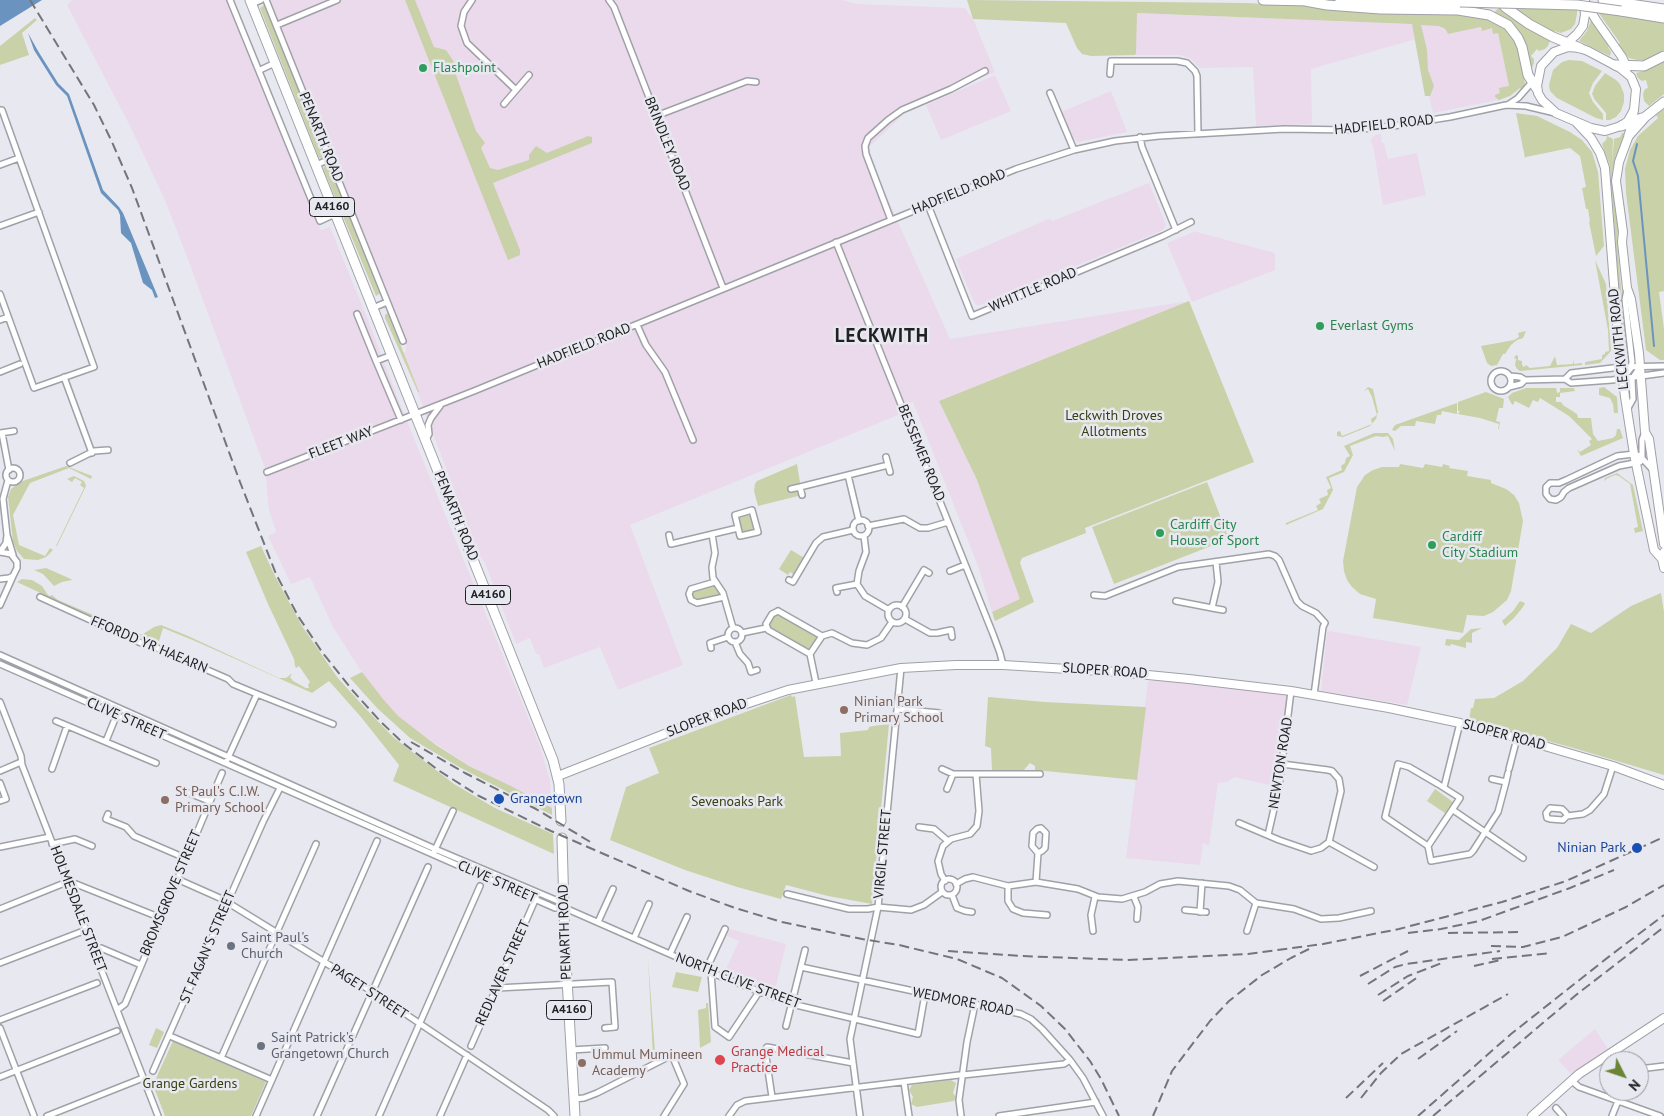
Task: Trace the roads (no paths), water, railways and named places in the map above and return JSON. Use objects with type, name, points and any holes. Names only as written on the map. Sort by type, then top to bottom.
[{"type":"main road","points":[[1263,0],[1460,2],[1664,9]]},
{"type":"main road","points":[[1305,0],[1327,5],[1362,8],[1467,11],[1489,15],[1504,22],[1518,38],[1522,47],[1528,75],[1547,106],[1556,113],[1591,128],[1605,131],[1645,117]]},
{"type":"main road","points":[[1560,50],[1583,26],[1585,15],[1584,0]]},
{"type":"main road","points":[[1584,0],[1626,66],[1636,89],[1634,110],[1628,121],[1621,126]]},
{"type":"main road","points":[[1603,0],[1621,7],[1664,18]]},
{"type":"main road","name":"PENARTH ROAD","points":[[254,1],[275,63],[512,655],[558,776],[575,1116]]},
{"type":"main road","points":[[1505,7],[1523,21],[1615,65],[1631,77]]},
{"type":"main road","points":[[1534,86],[1541,66],[1549,56],[1560,50],[1573,47],[1580,48]]},
{"type":"main road","points":[[1615,65],[1644,66],[1664,56]]},
{"type":"main road","points":[[1629,135],[1645,117],[1664,102]]},
{"type":"main road","name":"LECKWITH ROAD","points":[[1634,110],[1629,135],[1616,176],[1627,288],[1631,299],[1637,377],[1645,432],[1649,439],[1664,544]]},
{"type":"main road","name":"LECKWITH ROAD","points":[[1576,122],[1591,138],[1600,152],[1605,168],[1621,367],[1634,454],[1639,461],[1654,550],[1663,556],[1664,568]]},
{"type":"main road","name":"SLOPER ROAD","points":[[558,776],[724,711],[816,683],[901,668],[1003,665],[1134,673],[1314,695],[1460,723],[1518,738],[1662,782]]},
{"type":"main road","points":[[1619,1051],[1664,1018]]},
{"type":"main road","points":[[1532,1116],[1572,1081],[1599,1064]]},
{"type":"street","points":[[230,0],[320,221],[335,214]]},
{"type":"street","name":"PENARTH ROAD","points":[[266,0],[403,341]]},
{"type":"street","points":[[277,25],[337,0]]},
{"type":"street","points":[[472,0],[464,12],[461,26],[467,43],[516,90]]},
{"type":"street","name":"BRINDLEY ROAD","points":[[609,0],[614,7],[639,76],[724,288]]},
{"type":"street","points":[[1110,74],[1111,62],[1177,60],[1187,63],[1197,76],[1198,134]]},
{"type":"street","points":[[260,70],[275,63]]},
{"type":"street","points":[[891,220],[866,154],[865,146],[868,138],[902,110],[985,71]]},
{"type":"street","points":[[504,104],[529,75]]},
{"type":"street","points":[[656,116],[746,81],[756,82]]},
{"type":"street","points":[[1506,106],[1534,86]]},
{"type":"street","points":[[1050,93],[1074,150]]},
{"type":"street","points":[[1506,106],[1526,106],[1556,113]]},
{"type":"street","name":"HADFIELD ROAD","points":[[416,414],[1016,169],[1074,150],[1140,137],[1284,129],[1380,128],[1433,121],[1506,106]]},
{"type":"street","points":[[0,110],[2,110],[94,367],[34,388],[0,294]]},
{"type":"street","points":[[1140,137],[1142,147],[1176,230]]},
{"type":"street","points":[[0,165],[19,158]]},
{"type":"street","points":[[316,165],[330,159]]},
{"type":"street","name":"WHITTLE ROAD","points":[[928,205],[972,316],[1191,222]]},
{"type":"street","points":[[0,226],[38,212]]},
{"type":"street","name":"BESSEMER ROAD","points":[[836,242],[1000,650],[1003,665]]},
{"type":"street","points":[[373,308],[387,302]]},
{"type":"street","points":[[357,314],[401,420]]},
{"type":"street","points":[[0,320],[8,317]]},
{"type":"street","points":[[636,325],[646,345],[665,372],[694,440]]},
{"type":"street","points":[[376,361],[392,355]]},
{"type":"street","points":[[0,372],[20,364]]},
{"type":"street","points":[[1565,379],[1571,373],[1621,367],[1664,366]]},
{"type":"street","points":[[1623,378],[1636,367]]},
{"type":"street","points":[[1525,380],[1521,384],[1509,387],[1504,391],[1497,390],[1492,386],[1491,380],[1494,374],[1501,371],[1510,376],[1520,377],[1525,380],[1565,379],[1571,383],[1664,373]]},
{"type":"street","points":[[1509,387],[1510,376]]},
{"type":"street","points":[[64,377],[92,452]]},
{"type":"street","points":[[1628,408],[1633,399],[1632,387],[1637,377]]},
{"type":"street","points":[[426,440],[429,434],[428,425],[430,418],[442,404]]},
{"type":"street","name":"FLEET WAY","points":[[267,472],[416,414]]},
{"type":"street","points":[[0,605],[17,568],[17,562],[13,556],[7,535],[3,499],[8,480],[6,476],[9,470],[1,433],[14,431]]},
{"type":"street","points":[[1639,461],[1645,432]]},
{"type":"street","points":[[70,463],[92,452],[108,450]]},
{"type":"street","points":[[1634,454],[1614,457],[1559,483],[1553,482],[1548,484],[1546,494],[1550,499],[1556,500],[1562,497],[1564,492],[1619,466],[1639,461],[1653,470]]},
{"type":"street","points":[[886,457],[890,472]]},
{"type":"street","points":[[792,489],[888,465]]},
{"type":"street","points":[[8,480],[16,481],[19,475],[15,469],[9,470]]},
{"type":"street","points":[[848,475],[859,521]]},
{"type":"street","points":[[1559,483],[1564,488],[1564,492]]},
{"type":"street","points":[[800,487],[802,495]]},
{"type":"street","points":[[752,510],[758,532],[740,536],[738,528],[735,515],[752,510]]},
{"type":"street","points":[[868,526],[904,519],[920,528],[928,528],[948,522]]},
{"type":"street","points":[[853,530],[854,525],[859,521],[865,522],[868,526],[868,531],[864,536],[866,552],[859,571],[857,584],[865,596],[889,610]]},
{"type":"street","points":[[669,534],[671,544],[738,528]]},
{"type":"street","points":[[853,530],[858,536],[864,536]]},
{"type":"street","points":[[789,580],[793,582],[816,543],[823,537],[853,530]]},
{"type":"street","points":[[712,534],[715,553],[712,574],[724,597],[733,628]]},
{"type":"street","points":[[0,552],[6,543],[7,535]]},
{"type":"street","points":[[0,552],[7,552],[13,556]]},
{"type":"street","points":[[1094,595],[1105,596],[1178,567],[1269,554],[1275,556],[1278,558],[1296,601],[1304,608],[1316,613],[1326,623],[1323,627],[1314,695]]},
{"type":"street","points":[[1212,608],[1218,582],[1216,562]]},
{"type":"street","points":[[950,571],[965,565]]},
{"type":"street","points":[[902,607],[924,570],[929,573]]},
{"type":"street","points":[[790,572],[796,576]]},
{"type":"street","points":[[0,579],[4,580],[13,576]]},
{"type":"street","points":[[715,582],[691,589],[689,594],[690,600],[697,603],[724,597]]},
{"type":"street","points":[[837,592],[836,588],[857,584]]},
{"type":"street","name":"FFORDD YR HAEARN","points":[[40,597],[141,643],[228,679],[233,684],[333,724]]},
{"type":"street","points":[[1176,601],[1223,610]]},
{"type":"street","points":[[894,606],[902,607],[906,612],[905,619],[898,623],[892,622],[888,616],[889,610],[894,606]]},
{"type":"street","points":[[766,628],[769,618],[778,611],[822,636]]},
{"type":"street","points":[[905,619],[930,633],[951,630],[952,637]]},
{"type":"street","points":[[816,683],[810,654],[822,636],[832,633],[852,643],[867,645],[881,638],[892,622]]},
{"type":"street","points":[[742,633],[739,629],[733,628],[728,631],[728,637],[731,641],[735,642],[740,654],[748,663],[751,672],[757,670]]},
{"type":"street","points":[[742,633],[766,628]]},
{"type":"street","points":[[766,628],[810,654]]},
{"type":"street","points":[[735,642],[741,638],[742,633]]},
{"type":"street","points":[[711,648],[710,642],[728,637]]},
{"type":"street","name":"CLIVE STREET","points":[[0,655],[120,709],[227,760],[280,788],[487,871],[558,901],[564,908]]},
{"type":"street","name":"CLIVE STREET","points":[[0,664],[227,760],[434,851],[484,877],[555,908],[564,908]]},
{"type":"street","name":"VIRGIL STREET","points":[[853,1063],[850,1038],[864,981],[878,907],[901,668]]},
{"type":"street","name":"NEWTON ROAD","points":[[1268,835],[1279,787],[1291,691]]},
{"type":"street","points":[[227,760],[257,694]]},
{"type":"street","name":"HOLMESDALE STREET","points":[[0,702],[52,844],[158,1116]]},
{"type":"street","points":[[106,741],[120,709]]},
{"type":"street","points":[[897,709],[940,713]]},
{"type":"street","points":[[56,721],[156,763]]},
{"type":"street","points":[[1444,787],[1460,723]]},
{"type":"street","points":[[52,769],[67,726]]},
{"type":"street","points":[[1428,846],[1460,798],[1444,787],[1398,764],[1385,817],[1428,846],[1431,861],[1470,854],[1498,812],[1518,738]]},
{"type":"street","points":[[0,771],[22,762]]},
{"type":"street","points":[[1238,823],[1259,833],[1312,851],[1322,848],[1329,842],[1341,791],[1339,779],[1328,770],[1282,764]]},
{"type":"street","points":[[1567,816],[1583,814],[1597,804],[1604,794],[1613,766]]},
{"type":"street","points":[[1030,767],[1032,774]]},
{"type":"street","points":[[942,769],[953,774],[1040,774]]},
{"type":"street","name":"BROMSGROVE STREET","points":[[117,1010],[125,1004],[222,772]]},
{"type":"street","points":[[947,789],[953,774]]},
{"type":"street","points":[[945,881],[938,861],[941,850],[948,841],[966,836],[977,826],[979,811],[976,774]]},
{"type":"street","points":[[1492,779],[1506,782]]},
{"type":"street","points":[[0,783],[6,799],[0,801]]},
{"type":"street","name":"ST FAGAN'S STREET","points":[[153,1072],[263,821],[280,788]]},
{"type":"street","points":[[189,793],[209,802]]},
{"type":"street","points":[[1453,810],[1523,858]]},
{"type":"street","points":[[434,851],[453,812]]},
{"type":"street","points":[[108,814],[106,819],[126,828],[134,836],[185,858]]},
{"type":"street","points":[[919,827],[934,829],[948,841]]},
{"type":"street","points":[[1036,882],[1038,853],[1032,846],[1033,833],[1036,829],[1041,828],[1046,833],[1045,848],[1038,853]]},
{"type":"street","points":[[0,847],[50,837]]},
{"type":"street","points":[[52,844],[74,838],[92,846]]},
{"type":"street","points":[[256,1116],[378,840]]},
{"type":"street","points":[[1329,842],[1374,867]]},
{"type":"street","points":[[220,1058],[316,844]]},
{"type":"street","points":[[317,1116],[428,866]]},
{"type":"street","points":[[484,877],[487,871]]},
{"type":"street","points":[[956,884],[972,877],[1008,886],[1036,882],[1074,888],[1095,896],[1122,900],[1134,897],[1168,881],[1202,883],[1235,888],[1256,903],[1294,909],[1321,918],[1339,918],[1370,911]]},
{"type":"street","name":"PAGET STREET","points":[[177,879],[228,902],[276,934],[372,992],[554,1116]]},
{"type":"street","points":[[942,892],[941,886],[945,881],[951,880],[956,884]]},
{"type":"street","points":[[1200,912],[1202,883]]},
{"type":"street","points":[[0,909],[68,884],[76,884],[161,918]]},
{"type":"street","points":[[942,892],[946,895],[952,894],[956,890],[956,884]]},
{"type":"street","points":[[379,1116],[480,886]]},
{"type":"street","points":[[1008,886],[1008,901],[1013,909],[1022,913],[1047,915]]},
{"type":"street","points":[[598,922],[612,889]]},
{"type":"street","points":[[787,894],[849,909],[878,907],[902,910],[918,908],[942,892]]},
{"type":"street","name":"REDLAVER STREET","points":[[471,1046],[538,893]]},
{"type":"street","points":[[952,894],[957,908],[972,912]]},
{"type":"street","points":[[1093,931],[1091,915],[1095,896]]},
{"type":"street","points":[[1134,897],[1138,907],[1137,918]]},
{"type":"street","points":[[1247,931],[1256,903]]},
{"type":"street","points":[[634,938],[649,904]]},
{"type":"street","name":"NORTH CLIVE STREET","points":[[564,908],[759,992],[792,1004],[855,1020],[918,1034],[925,994]]},
{"type":"street","points":[[1185,910],[1206,912]]},
{"type":"street","points":[[670,954],[687,917]]},
{"type":"street","points":[[725,929],[709,971],[715,1026],[729,1037],[759,992]]},
{"type":"street","points":[[0,964],[86,930]]},
{"type":"street","points":[[93,948],[101,948],[141,965]]},
{"type":"street","points":[[786,1026],[805,950]]},
{"type":"street","name":"WEDMORE ROAD","points":[[801,967],[1021,1014],[1031,1019],[1052,1038],[1070,1060],[1083,1078],[1103,1116]]},
{"type":"street","points":[[497,988],[612,982],[617,1027],[605,1028]]},
{"type":"street","points":[[0,1020],[97,983]]},
{"type":"street","points":[[961,1116],[959,1100],[961,1075],[975,1004]]},
{"type":"street","points":[[0,1028],[34,1116]]},
{"type":"street","points":[[0,1076],[117,1031]]},
{"type":"street","points":[[170,1036],[272,1080]]},
{"type":"street","points":[[772,1097],[765,1050],[768,1047],[853,1063],[860,1116]]},
{"type":"street","points":[[571,1050],[605,1048]]},
{"type":"street","points":[[440,1116],[467,1055]]},
{"type":"street","points":[[574,1099],[591,1095],[652,1064],[667,1057],[672,1057],[684,1084],[664,1116]]},
{"type":"street","points":[[730,1116],[741,1102],[1064,1064],[1070,1060]]},
{"type":"street","points":[[1649,1068],[1664,1066]]},
{"type":"street","points":[[47,1116],[143,1078]]},
{"type":"street","points":[[1572,1081],[1576,1086],[1599,1094]]},
{"type":"street","points":[[904,1082],[909,1116]]},
{"type":"street","points":[[1612,1116],[1618,1101],[1660,1116]]},
{"type":"street","points":[[999,1116],[1096,1102]]},
{"type":"street","points":[[1556,1108],[1563,1116]]},
{"type":"water","points":[[0,0],[42,0],[0,26]]},
{"type":"water","points":[[28,33],[58,83],[69,94],[103,190],[123,213],[158,297],[155,298],[152,290],[143,283],[131,243],[121,233],[118,210],[101,193],[67,96],[56,85],[34,50]]},
{"type":"waterway","points":[[1637,144],[1633,161],[1638,176],[1654,346]]},
{"type":"railway","points":[[30,0],[94,105],[132,188],[240,482],[276,574],[298,616],[322,652],[380,721],[403,743],[438,770],[479,796],[551,831],[689,891],[735,908],[782,922],[899,945],[957,959],[1002,978],[1041,1006],[1065,1029],[1090,1061],[1119,1116]]},
{"type":"railway","points":[[411,742],[465,773],[536,809],[592,843]]},
{"type":"railway","points":[[948,951],[1127,960],[1248,954],[1323,944],[1399,929],[1502,902],[1566,881],[1664,837]]},
{"type":"railway","points":[[1408,933],[1441,929],[1479,921],[1614,870]]},
{"type":"railway","points":[[1491,946],[1523,947],[1562,937],[1626,907],[1664,885]]},
{"type":"railway","points":[[1418,1116],[1511,1034],[1664,915]]},
{"type":"railway","points":[[1433,1116],[1576,995],[1664,927]]},
{"type":"railway","points":[[1448,933],[1522,932]]},
{"type":"railway","points":[[1153,1116],[1172,1071],[1210,1021],[1229,1001],[1262,975],[1309,949]]},
{"type":"railway","points":[[1360,976],[1408,951]]},
{"type":"railway","points":[[1368,984],[1395,967],[1406,964],[1500,951]]},
{"type":"railway","points":[[1492,959],[1551,953]]},
{"type":"railway","points":[[1474,966],[1501,960]]},
{"type":"railway","points":[[1378,995],[1408,976],[1442,963]]},
{"type":"railway","points":[[1383,1001],[1418,977]]},
{"type":"railway","points":[[1361,1098],[1381,1073],[1401,1054],[1508,994]]},
{"type":"railway","points":[[1418,1059],[1457,1031]]},
{"type":"railway","points":[[1346,1098],[1383,1063]]},
{"type":"place","name":"Flashpoint","points":[[423,68]]},
{"type":"place","name":"Everlast Gyms","points":[[1320,326]]},
{"type":"place","name":"Cardiff City House of Sport","points":[[1160,533]]},
{"type":"place","name":"Cardiff City Stadium","points":[[1432,545]]},
{"type":"place","name":"Ninian Park Primary School","points":[[844,710]]},
{"type":"place","name":"Grangetown","points":[[499,799]]},
{"type":"place","name":"St Paul's C.I.W. Primary School","points":[[165,800]]},
{"type":"place","name":"Ninian Park","points":[[1637,848]]},
{"type":"place","name":"Saint Paul's Church","points":[[231,946]]},
{"type":"place","name":"Saint Patrick's Grangetown Church","points":[[261,1046]]},
{"type":"place","name":"Grange Medical Practice","points":[[720,1060]]},
{"type":"place","name":"Ummul Mumineen Academy","points":[[582,1063]]},
{"type":"district","name":"LECKWITH","points":[[882,337]]},
{"type":"park label","name":"Leckwith Droves Allotments","points":[[1114,424]]},
{"type":"park label","name":"Sevenoaks Park","points":[[737,802]]},
{"type":"park label","name":"Grange Gardens","points":[[190,1084]]}]
